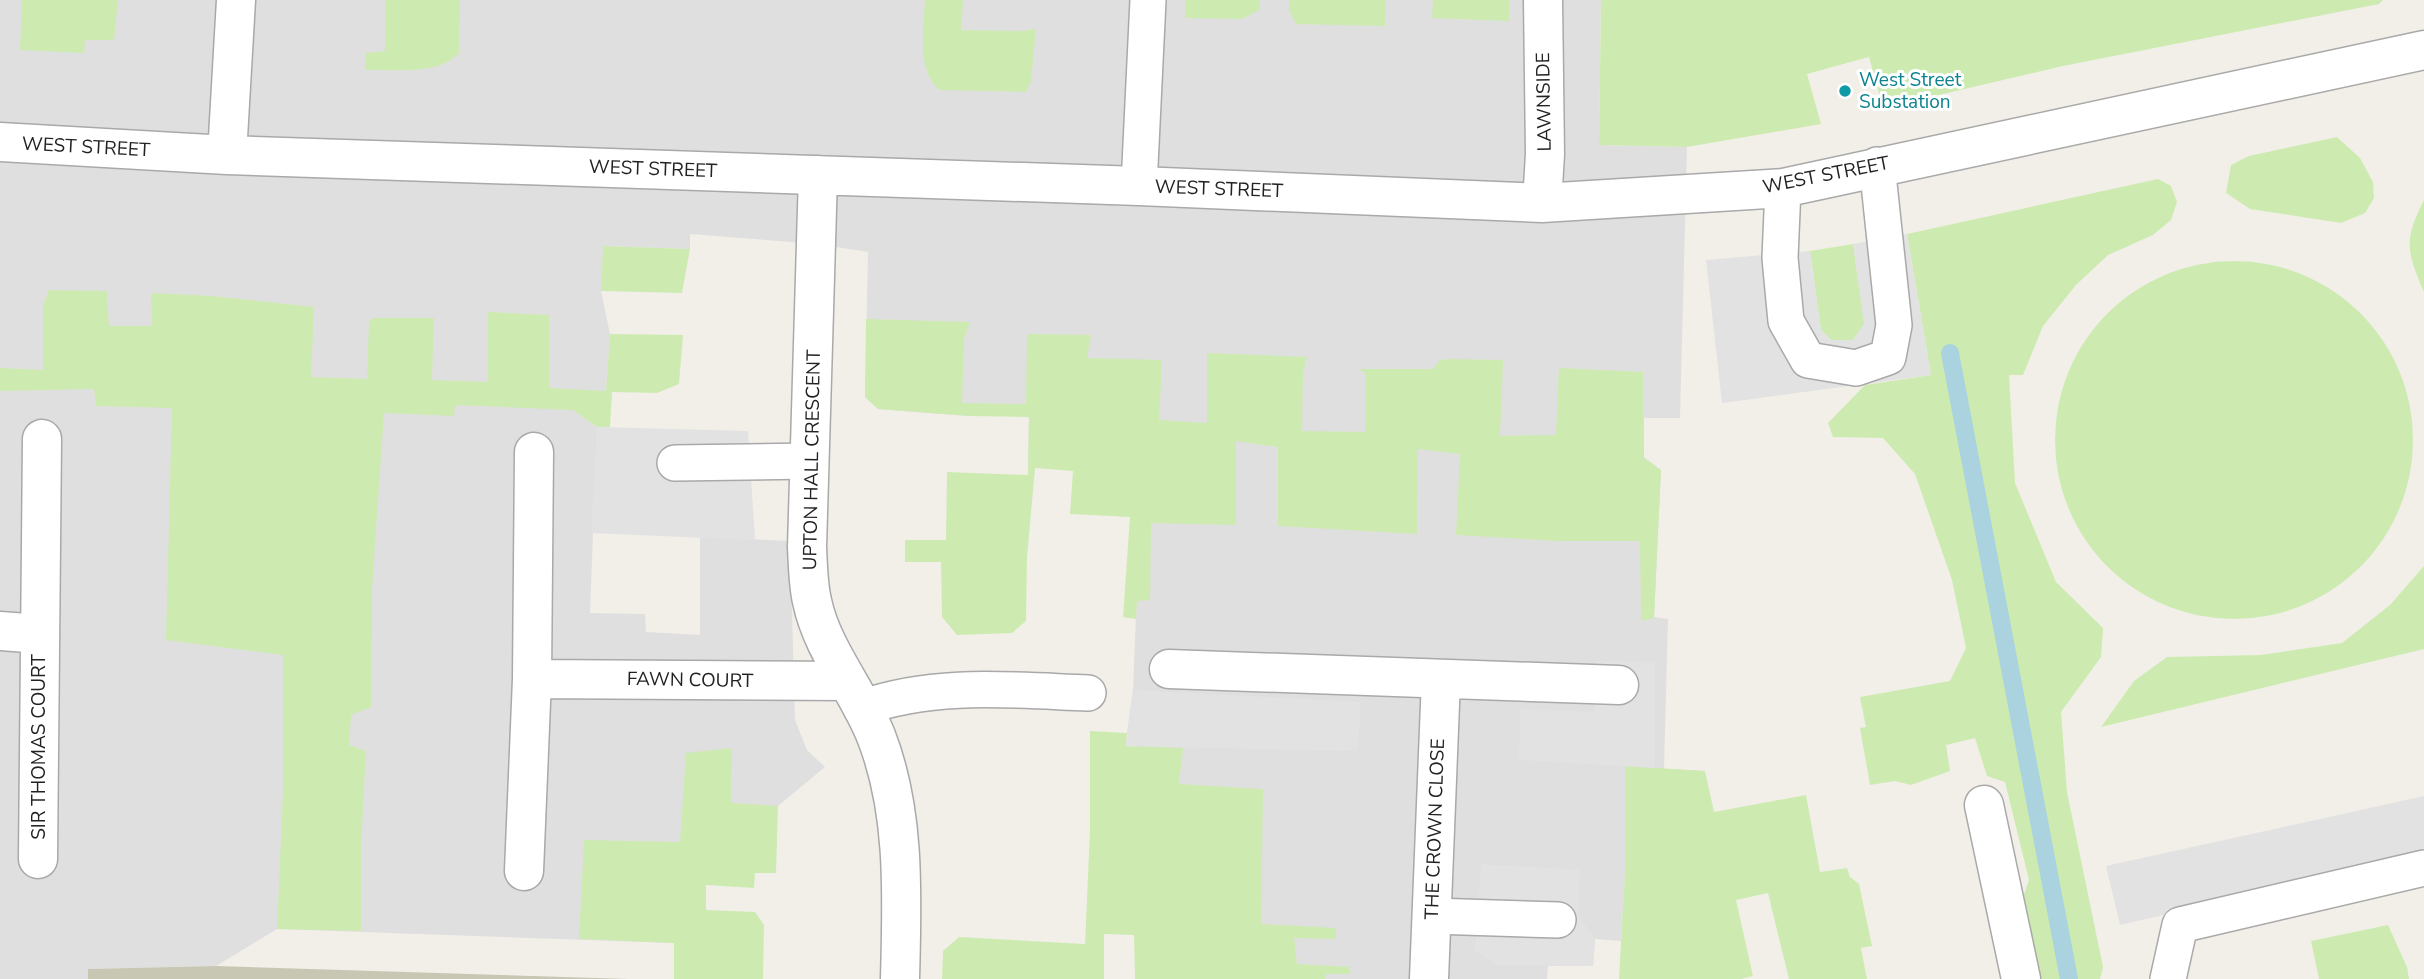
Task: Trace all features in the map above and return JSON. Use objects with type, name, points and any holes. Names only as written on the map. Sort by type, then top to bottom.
[{"type":"street","points":[[227,155],[236,0]]},
{"type":"street","name":"LAWNSIDE","points":[[1542,203],[1545,154],[1543,0]]},
{"type":"street","name":"WEST STREET","points":[[0,142],[227,155],[1139,186],[1542,203],[1783,188],[2424,50]]},
{"type":"street","name":"UPTON HALL CRESCENT","points":[[818,175],[807,547],[812,601],[832,654],[876,734],[894,794],[902,900],[900,979]]},
{"type":"street","name":"SIR THOMAS COURT","points":[[38,859],[42,439]]},
{"type":"street","points":[[524,872],[532,679],[534,452]]},
{"type":"street","name":"SIR THOMAS COURT","points":[[0,631],[40,634]]},
{"type":"street","points":[[1169,669],[1619,685]]},
{"type":"street","name":"FAWN COURT","points":[[532,679],[854,695]]},
{"type":"street","name":"THE CROWN CLOSE","points":[[1429,979],[1441,679]]},
{"type":"street","points":[[1984,805],[2021,979]]},
{"type":"lane","points":[[1139,186],[1149,0]]},
{"type":"lane","points":[[1783,188],[1780,258],[1786,321],[1808,360],[1856,368],[1888,357],[1894,325],[1877,166]]},
{"type":"lane","points":[[675,463],[810,461]]},
{"type":"lane","points":[[854,695],[890,698],[949,688],[1088,693]]},
{"type":"lane","points":[[2168,979],[2180,925],[2424,868]]},
{"type":"lane","points":[[1432,916],[1558,920]]},
{"type":"shaded area","points":[[0,0],[1601,0],[1599,145],[1687,147],[1680,418],[1644,418],[1644,457],[1661,470],[1654,617],[1668,619],[1664,769],[1705,771],[1625,872],[1621,941],[1595,939],[1593,966],[1548,966],[1547,979],[1272,979],[1127,733],[1133,690],[1143,438],[1028,467],[1029,416],[969,416],[878,409],[865,397],[868,252],[816,244],[690,234],[690,249],[604,246],[601,291],[610,334],[606,391],[574,410],[597,427],[590,613],[645,614],[646,632],[700,635],[700,537],[790,541],[795,720],[807,750],[825,767],[778,806],[681,843],[674,943],[277,929],[216,966],[88,969],[88,979],[0,979]]},
{"type":"shaded area","points":[[1907,234],[1931,375],[1722,403],[1706,260],[1810,251],[1821,330],[1831,340],[1853,340],[1864,324],[1853,244]]},
{"type":"shaded area","points":[[597,427],[748,431],[755,540],[591,533]]},
{"type":"shaded area","points":[[1595,661],[1655,662],[1655,768],[1519,760],[1520,709],[1594,712]]},
{"type":"shaded area","points":[[1133,690],[1361,702],[1358,748],[1347,751],[1126,746]]},
{"type":"shaded area","points":[[2424,796],[2424,854],[2120,925],[2106,866]]},
{"type":"shaded area","points":[[1481,864],[1580,870],[1578,916],[1595,939],[1593,966],[1497,965],[1475,951]]},
{"type":"shaded area","points":[[216,966],[629,979],[88,979],[88,969]]},
{"type":"green space","points":[[22,0],[118,0],[114,40],[85,40],[84,53],[20,50]]},
{"type":"green space","points":[[386,0],[460,0],[459,53],[440,65],[428,68],[365,70],[366,53],[385,51]]},
{"type":"green space","points":[[925,0],[963,0],[961,30],[1036,29],[1031,81],[1026,92],[939,90],[932,81],[924,59]]},
{"type":"green space","points":[[1185,0],[1260,0],[1259,10],[1242,19],[1185,18]]},
{"type":"green space","points":[[1289,0],[1386,0],[1385,26],[1296,24],[1289,10]]},
{"type":"green space","points":[[1433,0],[1509,0],[1509,21],[1432,18]]},
{"type":"green space","points":[[1601,0],[2383,0],[2379,4],[2063,66],[1883,108],[1869,57],[1807,74],[1821,124],[1687,147],[1599,145]]},
{"type":"green space","points":[[2337,137],[2360,158],[2373,182],[2374,198],[2365,213],[2341,223],[2250,209],[2226,193],[2231,165],[2249,156]]},
{"type":"green space","points":[[2158,179],[2171,186],[2177,202],[2171,220],[2153,235],[2108,255],[2076,285],[2043,326],[2023,375],[2009,375],[2015,483],[2056,582],[2103,628],[2101,657],[2061,712],[2067,792],[2103,967],[2100,979],[2040,979],[2022,900],[2029,880],[2005,782],[1987,776],[1975,738],[1946,745],[1950,771],[1911,785],[1895,781],[1870,785],[1860,728],[1866,727],[1860,697],[1950,681],[1966,648],[1952,580],[1915,474],[1883,438],[1833,437],[1828,423],[1865,385],[1931,375],[1907,234]]},
{"type":"green space","points":[[2424,200],[2424,292],[2411,256],[2410,237]]},
{"type":"green space","points":[[1853,244],[1865,324],[1853,340],[1831,340],[1821,330],[1810,251]]},
{"type":"green space","points":[[603,246],[690,249],[682,293],[601,291]]},
{"type":"green space","points":[[2234,261],[2269,265],[2302,275],[2333,291],[2360,314],[2383,341],[2399,372],[2409,405],[2413,440],[2409,475],[2399,508],[2383,539],[2360,566],[2333,589],[2302,605],[2269,615],[2234,619],[2199,615],[2166,605],[2135,589],[2108,566],[2085,539],[2069,508],[2059,475],[2055,440],[2059,405],[2069,372],[2085,341],[2108,314],[2135,291],[2166,275],[2199,265]]},
{"type":"green space","points":[[49,290],[107,291],[109,326],[152,326],[151,293],[212,296],[314,307],[311,377],[367,379],[369,322],[373,318],[434,318],[432,380],[488,382],[488,312],[549,315],[549,388],[606,391],[610,334],[683,335],[679,384],[657,393],[612,392],[610,427],[597,427],[573,410],[455,405],[454,416],[384,413],[372,589],[371,707],[351,715],[349,745],[366,751],[361,846],[361,931],[277,929],[283,791],[283,655],[166,640],[172,408],[96,406],[94,389],[0,391],[0,368],[43,370],[43,306]]},
{"type":"green space","points":[[866,319],[970,322],[964,339],[962,403],[1026,404],[1027,334],[1091,335],[1087,358],[1162,360],[1159,420],[1207,423],[1207,353],[1307,357],[1303,373],[1302,431],[1365,432],[1366,374],[1359,369],[1433,369],[1440,360],[1503,360],[1500,436],[1556,435],[1559,368],[1643,372],[1644,458],[1661,470],[1654,618],[1641,621],[1640,541],[1558,541],[1456,535],[1460,454],[1418,449],[1417,534],[1278,526],[1278,447],[1236,441],[1236,525],[1151,523],[1150,600],[1137,601],[1136,619],[1123,617],[1130,517],[1070,514],[1073,471],[1035,468],[1027,557],[1026,621],[1012,633],[957,635],[942,617],[941,562],[905,562],[905,540],[946,540],[947,472],[1028,475],[1029,417],[969,416],[878,409],[865,397]]},
{"type":"green space","points":[[2424,566],[2424,649],[2101,727],[2134,681],[2167,657],[2261,655],[2342,643],[2390,605]]},
{"type":"green space","points":[[1090,731],[1127,733],[1126,746],[1183,748],[1179,784],[1263,789],[1261,924],[1336,928],[1335,939],[1294,938],[1297,964],[1350,967],[1350,974],[1326,974],[1325,979],[1135,979],[1134,935],[1104,934],[1104,979],[942,979],[943,951],[959,937],[1085,944],[1090,831]]},
{"type":"green space","points":[[732,748],[731,803],[778,806],[776,873],[755,873],[754,888],[706,885],[706,910],[755,912],[764,925],[763,979],[674,979],[674,943],[579,939],[584,840],[680,842],[686,753]]},
{"type":"green space","points":[[1625,766],[1705,771],[1714,812],[1806,795],[1820,872],[1847,868],[1850,877],[1859,884],[1872,946],[1861,948],[1867,979],[1789,979],[1768,893],[1736,900],[1753,976],[1741,979],[1619,979],[1625,871]]},
{"type":"green space","points":[[2388,925],[2407,967],[2409,979],[2319,979],[2311,941]]},
{"type":"waterway","points":[[1950,353],[2069,979]]},
{"type":"place","name":"West Street Substation","points":[[1845,91]]}]
